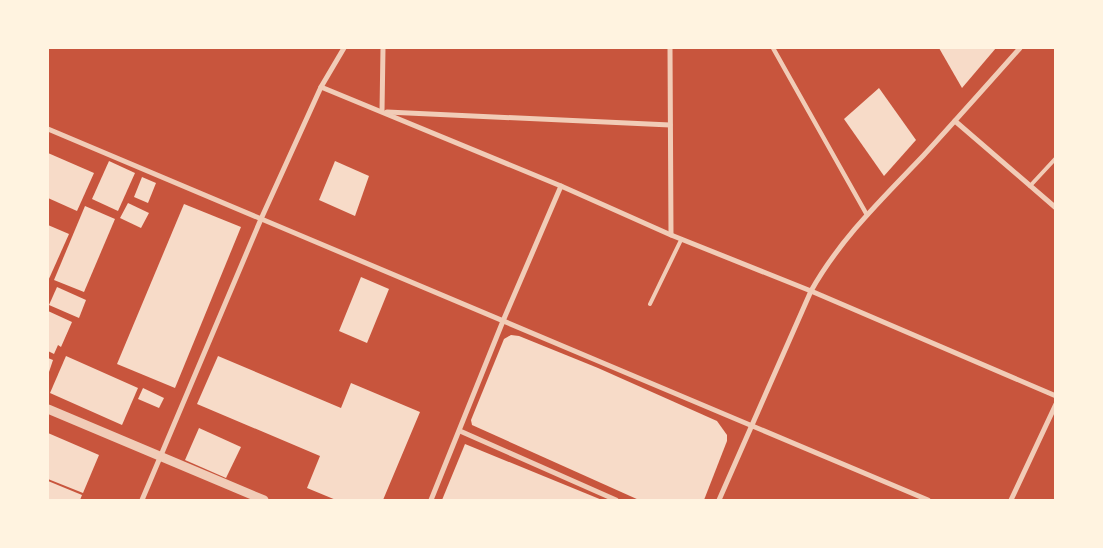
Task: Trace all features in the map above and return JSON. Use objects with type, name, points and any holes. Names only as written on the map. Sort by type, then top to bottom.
[{"type":"street","points":[[142,500],[261,219],[321,87],[344,48]]},
{"type":"street","points":[[382,111],[383,48]]},
{"type":"street","points":[[670,48],[671,235]]},
{"type":"street","points":[[773,48],[867,215]]},
{"type":"street","points":[[719,500],[811,290],[827,262],[867,215],[1020,48]]},
{"type":"street","points":[[321,87],[561,186],[681,240],[811,290],[1056,396]]},
{"type":"street","points":[[382,111],[670,124]]},
{"type":"street","points":[[955,121],[1056,208]]},
{"type":"street","points":[[48,129],[928,500]]},
{"type":"street","points":[[431,500],[503,321],[561,186]]},
{"type":"street","points":[[1011,500],[1056,404]]},
{"type":"street","points":[[48,409],[264,500]]},
{"type":"street","points":[[460,431],[616,500]]},
{"type":"lane","points":[[1030,186],[1056,158]]},
{"type":"lane","points":[[650,304],[681,240]]},
{"type":"building","points":[[939,48],[996,48],[962,88]]},
{"type":"building","points":[[879,88],[916,140],[884,176],[844,119]]},
{"type":"building","points":[[48,153],[94,173],[77,211],[48,198]]},
{"type":"building","points":[[109,161],[135,173],[118,211],[92,199]]},
{"type":"building","points":[[335,161],[369,176],[355,216],[319,200]]},
{"type":"building","points":[[142,177],[156,183],[148,203],[134,197]]},
{"type":"building","points":[[128,203],[149,213],[141,228],[120,218]]},
{"type":"building","points":[[184,204],[241,227],[175,388],[117,364]]},
{"type":"building","points":[[85,206],[115,219],[84,292],[54,280]]},
{"type":"building","points":[[48,225],[69,234],[48,281]]},
{"type":"building","points":[[361,277],[389,289],[367,343],[339,331]]},
{"type":"building","points":[[57,287],[86,300],[79,318],[49,305]]},
{"type":"building","points":[[48,311],[72,322],[61,347],[58,345],[54,354],[48,351]]},
{"type":"building","points":[[511,335],[519,336],[598,368],[717,421],[727,435],[727,441],[704,500],[639,500],[472,425],[471,420],[504,339]]},
{"type":"building","points":[[66,356],[138,388],[122,425],[50,393]]},
{"type":"building","points":[[218,356],[341,408],[351,383],[420,412],[383,500],[336,500],[307,488],[320,456],[197,404]]},
{"type":"building","points":[[48,358],[53,360],[48,375]]},
{"type":"building","points":[[143,388],[164,398],[159,408],[138,399]]},
{"type":"building","points":[[199,428],[241,447],[226,478],[185,460]]},
{"type":"building","points":[[48,433],[99,455],[83,493],[48,479]]},
{"type":"building","points":[[465,444],[602,500],[442,500]]},
{"type":"building","points":[[48,481],[82,495],[80,500],[48,500]]}]
